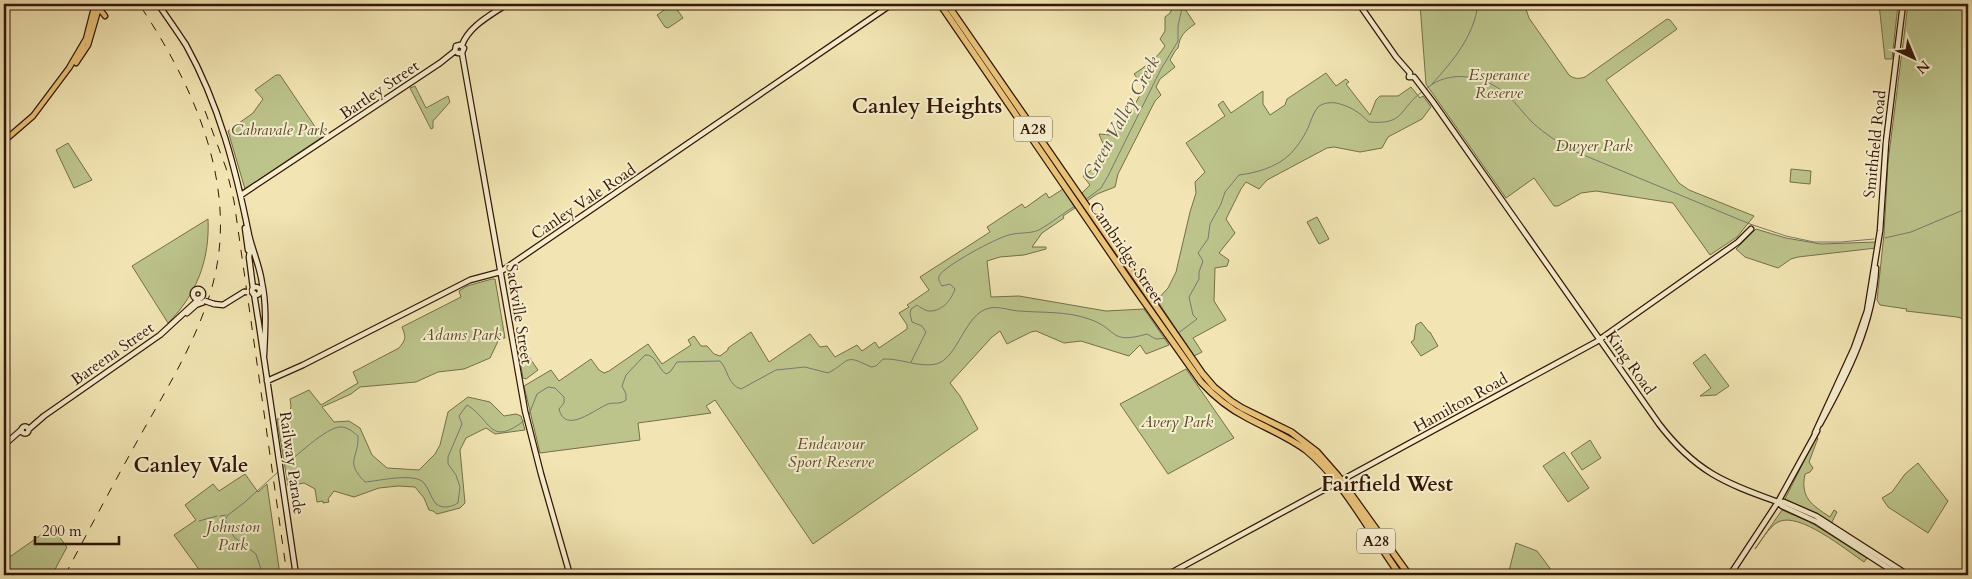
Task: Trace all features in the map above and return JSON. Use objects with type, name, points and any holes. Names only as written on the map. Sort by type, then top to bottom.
[{"type":"highway","name":"Cambridge Street","points":[[940,4],[1078,200]]},
{"type":"highway","name":"Cambridge Street","points":[[947,4],[1201,382],[1213,394],[1240,414],[1297,444],[1339,482]]},
{"type":"highway","name":"A28","points":[[1339,482],[1400,575]]},
{"type":"highway","name":"A28","points":[[1339,482],[1409,575]]},
{"type":"main road","name":"Railway Parade","points":[[158,4],[186,46],[216,111],[229,150],[262,281],[264,354]]},
{"type":"main road","points":[[462,45],[456,46],[455,51],[462,53],[464,49],[462,45],[465,38],[474,28],[507,4]]},
{"type":"main road","name":"Canley Vale Road","points":[[267,381],[470,280],[500,272],[892,4]]},
{"type":"main road","name":"King Road","points":[[1359,4],[1396,57],[1410,73],[1414,73],[1414,77],[1497,195],[1659,424],[1682,452],[1717,478],[1778,502],[1784,502],[1816,516],[1908,575]]},
{"type":"main road","name":"Smithfield Road","points":[[1730,575],[1778,502],[1834,398],[1860,345],[1870,314],[1877,257],[1886,142],[1903,4]]},
{"type":"main road","points":[[98,5],[105,16]]},
{"type":"main road","points":[[4,141],[33,116],[88,45],[98,5]]},
{"type":"main road","name":"Bartley Street","points":[[241,195],[455,51]]},
{"type":"main road","name":"Sackville Street","points":[[462,53],[524,411],[570,575]]},
{"type":"main road","name":"Railway Parade","points":[[245,214],[249,257]]},
{"type":"main road","name":"Hamilton Road","points":[[1167,575],[1600,340],[1738,242],[1751,229]]},
{"type":"main road","points":[[251,243],[249,257],[253,291],[265,342]]},
{"type":"main road","name":"Smithfield Road","points":[[1815,433],[1854,348],[1866,316],[1877,257]]},
{"type":"main road","points":[[252,276],[259,290],[256,303]]},
{"type":"main road","points":[[1854,348],[1860,340],[1870,314],[1870,287]]},
{"type":"main road","points":[[201,290],[205,300],[193,294],[194,291],[201,290]]},
{"type":"main road","points":[[246,292],[253,291],[257,294],[259,290]]},
{"type":"main road","name":"Bareena Street","points":[[205,300],[222,305],[246,292]]},
{"type":"main road","name":"Bareena Street","points":[[190,305],[205,300],[227,299],[246,292]]},
{"type":"main road","name":"Bareena Street","points":[[6,443],[22,431],[23,427],[28,428],[170,327],[190,305],[193,294]]},
{"type":"main road","points":[[227,299],[235,298]]},
{"type":"main road","points":[[170,327],[183,318],[196,304],[205,300]]},
{"type":"main road","points":[[264,317],[262,331],[264,354]]},
{"type":"main road","name":"Railway Parade","points":[[258,318],[296,575]]},
{"type":"main road","points":[[1819,421],[1834,398],[1841,373]]},
{"type":"main road","name":"King Road","points":[[1778,502],[1782,506],[1816,522],[1899,575]]},
{"type":"green space","points":[[673,4],[683,18],[668,28],[665,27],[657,15]]},
{"type":"green space","points":[[1174,4],[1187,4],[1185,9],[1195,24],[1184,34],[1170,60],[1175,67],[1160,79],[1156,87],[1161,95],[1155,101],[1118,174],[1115,187],[1097,194],[1087,201],[1082,193],[1090,185],[1083,176],[1103,162],[1106,151],[1099,134],[1111,135],[1129,116],[1144,87],[1134,74],[1151,61],[1165,46],[1160,39],[1165,31],[1165,17],[1170,13]]},
{"type":"green space","points":[[1420,4],[1528,4],[1526,9],[1529,18],[1569,75],[1577,78],[1585,77],[1667,19],[1670,20],[1677,29],[1606,80],[1679,183],[1689,190],[1754,216],[1737,237],[1710,255],[1673,203],[1596,191],[1581,193],[1558,206],[1554,206],[1534,178],[1506,198],[1426,84]]},
{"type":"green space","points":[[1879,4],[1898,4],[1892,59],[1885,59]]},
{"type":"green space","points":[[1908,4],[1968,4],[1968,320],[1906,311],[1907,309],[1880,305],[1877,300],[1884,234],[1888,162]]},
{"type":"green space","points":[[1326,73],[1336,86],[1346,79],[1349,82],[1346,84],[1370,115],[1376,100],[1380,96],[1398,96],[1411,87],[1420,98],[1423,96],[1431,107],[1422,119],[1388,137],[1382,148],[1360,152],[1334,147],[1327,148],[1267,180],[1259,189],[1246,182],[1226,219],[1235,233],[1219,253],[1229,260],[1227,266],[1215,268],[1214,301],[1226,320],[1193,338],[1202,352],[1194,356],[1157,300],[1168,288],[1176,272],[1196,193],[1195,182],[1205,172],[1186,143],[1225,116],[1218,105],[1223,101],[1231,113],[1263,91],[1263,104],[1270,115],[1285,105],[1287,99]]},
{"type":"green space","name":"Cabravale Park","points":[[276,75],[280,75],[322,137],[245,189],[228,131],[253,113],[263,99],[255,90]]},
{"type":"green space","points":[[415,86],[426,108],[448,96],[450,102],[433,121],[433,128],[431,129],[410,88]]},
{"type":"green space","points":[[68,143],[92,180],[74,188],[56,150]]},
{"type":"green space","points":[[1791,169],[1811,171],[1810,184],[1790,182]]},
{"type":"green space","name":"Endeavour Sport Reserve","points":[[1063,189],[1075,208],[1042,233],[1032,247],[1046,247],[1046,249],[987,261],[991,297],[1019,296],[1106,311],[1144,309],[1169,345],[1146,354],[1140,345],[1129,356],[1081,341],[1064,343],[1036,331],[1007,344],[1000,331],[992,337],[950,383],[960,396],[978,429],[813,544],[715,400],[706,406],[711,413],[638,423],[640,440],[540,453],[524,386],[551,370],[559,381],[591,359],[599,370],[604,373],[648,344],[662,364],[691,345],[688,340],[694,336],[701,346],[707,346],[714,354],[720,356],[751,332],[769,362],[810,334],[820,347],[827,346],[835,357],[857,345],[862,351],[875,342],[879,348],[907,329],[907,325],[899,313],[929,290],[920,277],[990,232],[987,227],[1022,204],[1025,208],[1046,193],[1049,198]]},
{"type":"green space","points":[[1317,217],[1329,239],[1319,244],[1307,222]]},
{"type":"green space","points":[[208,219],[207,248],[200,275],[187,300],[168,323],[132,266]]},
{"type":"green space","points":[[1756,229],[1786,238],[1821,244],[1877,242],[1876,248],[1798,257],[1791,259],[1778,268],[1745,257],[1736,249]]},
{"type":"green space","name":"Adams Park","points":[[495,279],[505,338],[499,339],[490,358],[464,369],[438,372],[416,382],[360,387],[351,394],[322,407],[334,422],[349,421],[360,428],[372,455],[387,468],[419,470],[435,454],[440,445],[448,412],[468,397],[490,402],[504,416],[516,414],[521,416],[525,430],[495,434],[486,428],[466,438],[460,450],[465,503],[460,508],[437,514],[429,510],[424,498],[415,487],[379,488],[354,497],[334,491],[328,499],[329,502],[323,503],[323,501],[317,502],[315,489],[304,483],[288,486],[277,419],[289,416],[290,399],[309,390],[321,405],[358,383],[353,372],[399,348],[405,339],[402,327],[461,297],[459,291],[467,286]]},
{"type":"green space","points":[[1421,322],[1430,332],[1438,346],[1421,356],[1411,342],[1414,340],[1416,325]]},
{"type":"green space","points":[[522,347],[538,370],[526,379],[523,378],[518,350]]},
{"type":"green space","points":[[1705,354],[1729,386],[1716,395],[1700,396],[1711,388],[1693,363]]},
{"type":"green space","name":"Avery Park","points":[[1186,369],[1234,438],[1168,474],[1120,404]]},
{"type":"green space","points":[[1816,437],[1818,438],[1809,462],[1813,468],[1805,474],[1804,489],[1809,500],[1824,513],[1830,517],[1834,510],[1837,512],[1831,524],[1789,503],[1785,499]]},
{"type":"green space","points":[[1590,440],[1601,458],[1582,470],[1571,453]]},
{"type":"green space","points":[[1564,452],[1589,488],[1568,502],[1543,466]]},
{"type":"green space","points":[[1918,463],[1948,501],[1928,533],[1888,507],[1882,498],[1892,492],[1905,474]]},
{"type":"green space","name":"Johnston Park","points":[[245,474],[258,492],[267,484],[280,575],[203,575],[174,535],[196,520],[185,505],[213,484],[219,491]]},
{"type":"green space","points":[[1782,510],[1810,522],[1867,558],[1864,562],[1822,533],[1798,522],[1787,520],[1774,525],[1755,549]]},
{"type":"green space","points":[[52,527],[67,547],[52,575],[4,575],[4,561]]},
{"type":"green space","points":[[1516,543],[1537,551],[1555,575],[1508,575]]},
{"type":"waterway","name":"Green Valley Creek","points":[[1085,200],[1101,188],[1161,69],[1178,41],[1178,26],[1183,4]]},
{"type":"waterway","points":[[1432,84],[1455,57],[1467,37],[1476,16],[1478,4]]},
{"type":"waterway","points":[[1426,89],[1435,83],[1455,77],[1466,77],[1486,82],[1505,93],[1534,124],[1569,149],[1750,224],[1786,236],[1814,242],[1874,239]]},
{"type":"waterway","points":[[1177,334],[1197,319],[1193,315],[1189,297],[1199,279],[1199,272],[1203,261],[1198,253],[1208,239],[1210,224],[1225,192],[1239,175],[1265,169],[1288,156],[1304,136],[1316,109],[1322,105],[1327,103],[1341,104],[1362,115],[1369,122],[1390,121],[1396,118],[1423,91]]},
{"type":"waterway","name":"Green Valley Creek","points":[[911,362],[926,332],[922,326],[912,322],[911,309],[917,305],[927,311],[937,310],[951,298],[955,289],[950,284],[942,286],[939,281],[939,276],[943,271],[971,253],[1002,237],[1039,230],[1075,206]]},
{"type":"waterway","points":[[1885,238],[1911,232],[1968,208]]},
{"type":"waterway","points":[[528,417],[537,394],[548,387],[555,388],[564,397],[564,403],[559,409],[562,416],[567,420],[581,418],[608,404],[623,402],[626,400],[626,394],[622,386],[626,375],[645,355],[652,357],[666,374],[670,372],[677,362],[720,361],[733,384],[741,389],[776,370],[805,367],[828,373],[848,360],[856,360],[871,367],[876,366],[883,359],[923,365],[936,364],[950,354],[974,318],[981,311],[990,308],[1072,315],[1099,323],[1119,337],[1126,338],[1147,334],[1156,339],[1169,338]]},
{"type":"waterway","points":[[281,469],[319,437],[335,428],[344,427],[358,436],[354,464],[355,469],[365,482],[413,478],[426,485],[436,504],[441,507],[450,506],[458,503],[460,487],[456,475],[448,464],[448,457],[462,424],[459,416],[467,405],[497,432],[504,432],[525,420]]},
{"type":"waterway","points":[[258,575],[261,569],[256,554],[234,537],[225,520],[228,515],[278,472]]},
{"type":"waterway","points":[[220,516],[226,515]]},
{"type":"waterway","points":[[199,521],[217,516]]},
{"type":"railway","points":[[65,575],[196,332],[209,297],[218,258],[220,220],[217,181],[208,144],[195,107],[179,71],[139,4]]},
{"type":"railway","points":[[205,111],[226,168],[234,201],[287,575]]},
{"type":"district","name":"Canley Heights","points":[[927,106]]},
{"type":"district","name":"Canley Vale","points":[[191,465]]},
{"type":"district","name":"Fairfield West","points":[[1387,484]]},
{"type":"park label","name":"Esperance Reserve","points":[[1499,83]]},
{"type":"park label","name":"Dwyer Park","points":[[1594,145]]}]
